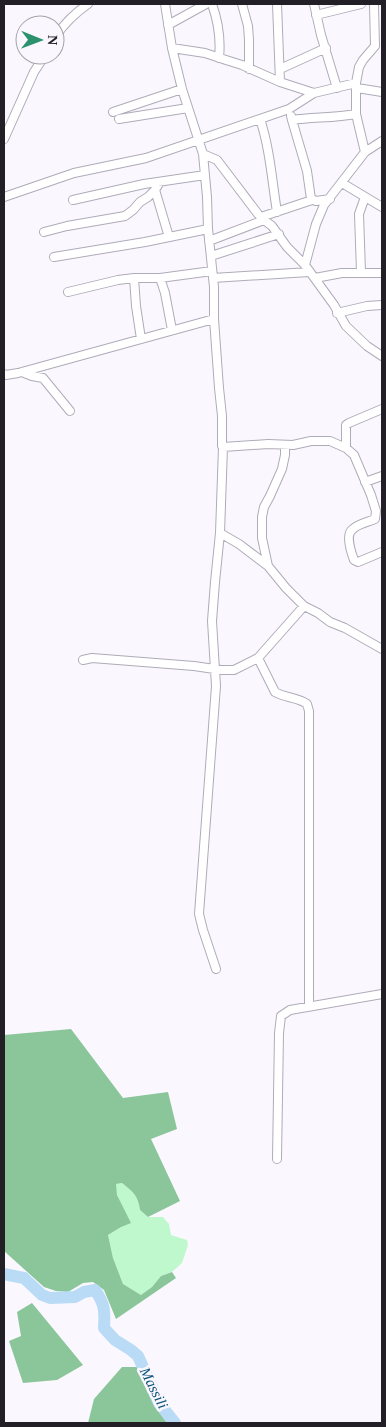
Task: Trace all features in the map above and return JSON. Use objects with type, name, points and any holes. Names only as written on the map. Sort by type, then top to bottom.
[{"type":"street","points":[[65,24],[88,4]]},
{"type":"street","points":[[165,4],[172,48],[182,89],[203,154],[222,416],[222,443],[224,447],[220,533],[212,621],[216,669],[214,716],[199,914],[216,969]]},
{"type":"street","points":[[168,25],[206,4]]},
{"type":"street","points":[[212,4],[218,23],[219,58]]},
{"type":"street","points":[[242,4],[249,33],[249,68]]},
{"type":"street","points":[[278,4],[280,82]]},
{"type":"street","points":[[314,4],[337,88]]},
{"type":"street","points":[[316,15],[361,4]]},
{"type":"street","points":[[374,4],[375,46]]},
{"type":"street","points":[[364,152],[356,114],[356,85],[359,67],[363,60],[382,40]]},
{"type":"street","points":[[172,48],[205,53],[314,93]]},
{"type":"street","points":[[280,69],[326,48]]},
{"type":"street","points":[[4,138],[39,65]]},
{"type":"street","points":[[4,197],[74,172],[146,158],[199,141],[290,109],[314,93],[356,85],[382,92]]},
{"type":"street","points":[[113,112],[182,89]]},
{"type":"street","points":[[119,119],[188,108]]},
{"type":"street","points":[[290,109],[307,171],[312,200]]},
{"type":"street","points":[[292,120],[356,114]]},
{"type":"street","points":[[260,119],[270,156],[277,212]]},
{"type":"street","points":[[305,265],[316,224],[324,205],[364,152],[382,141]]},
{"type":"street","points":[[203,154],[217,160],[262,219],[272,226],[287,247],[305,265],[346,326],[367,346],[382,356]]},
{"type":"street","points":[[73,200],[129,187],[205,175]]},
{"type":"street","points":[[44,232],[125,216],[140,202],[148,198],[156,190],[160,182]]},
{"type":"street","points":[[342,183],[382,207]]},
{"type":"street","points":[[156,190],[169,237]]},
{"type":"street","points":[[361,272],[359,214],[365,198]]},
{"type":"street","points":[[209,241],[277,212],[312,200],[330,199]]},
{"type":"street","points":[[54,257],[208,229]]},
{"type":"street","points":[[211,256],[279,234]]},
{"type":"street","points":[[68,292],[134,278],[212,274],[312,275],[361,272],[382,273]]},
{"type":"street","points":[[134,278],[141,339]]},
{"type":"street","points":[[160,278],[172,330]]},
{"type":"street","points":[[337,313],[354,308],[382,305]]},
{"type":"street","points":[[4,374],[22,372],[214,319]]},
{"type":"street","points":[[22,372],[43,378],[70,411]]},
{"type":"street","points":[[346,448],[346,426],[349,423],[381,411]]},
{"type":"street","points":[[224,447],[268,444],[293,445],[311,441],[330,441],[346,448],[354,455],[371,495],[376,515],[375,519],[353,528],[349,533],[354,560],[358,562],[382,552]]},
{"type":"street","points":[[268,566],[262,538],[262,517],[264,506],[282,469],[285,445]]},
{"type":"street","points":[[365,482],[382,476]]},
{"type":"street","points":[[220,533],[239,544],[268,566],[304,606],[382,650]]},
{"type":"street","points":[[83,660],[92,658],[234,670],[258,658],[304,606]]},
{"type":"street","points":[[258,658],[275,692],[302,701],[307,704],[309,711],[309,1006]]},
{"type":"street","points":[[277,1159],[279,1033],[281,1016],[290,1010],[382,994]]},
{"type":"green space","points":[[71,1029],[123,1098],[168,1092],[177,1129],[151,1139],[180,1201],[148,1217],[140,1210],[138,1201],[132,1192],[122,1183],[116,1184],[117,1195],[131,1223],[108,1235],[113,1258],[123,1284],[141,1295],[152,1287],[161,1276],[172,1272],[176,1278],[116,1319],[104,1290],[93,1282],[83,1283],[68,1292],[44,1287],[4,1251],[4,1035]]},
{"type":"green space","points":[[122,1183],[134,1194],[140,1210],[148,1217],[163,1217],[169,1224],[171,1235],[187,1240],[188,1245],[182,1263],[172,1272],[161,1276],[152,1287],[141,1295],[123,1284],[113,1258],[108,1235],[121,1227],[122,1207],[115,1184]]},
{"type":"green space","points":[[32,1303],[83,1365],[57,1380],[23,1383],[9,1341],[21,1336],[17,1312]]},
{"type":"green space","points":[[122,1367],[138,1367],[154,1405],[167,1423],[88,1423],[94,1399]]},
{"type":"waterway","name":"Massili","points":[[4,1274],[24,1278],[42,1295],[50,1298],[75,1297],[84,1292],[95,1290],[104,1308],[104,1328],[115,1340],[138,1356],[159,1403],[175,1423]]}]
